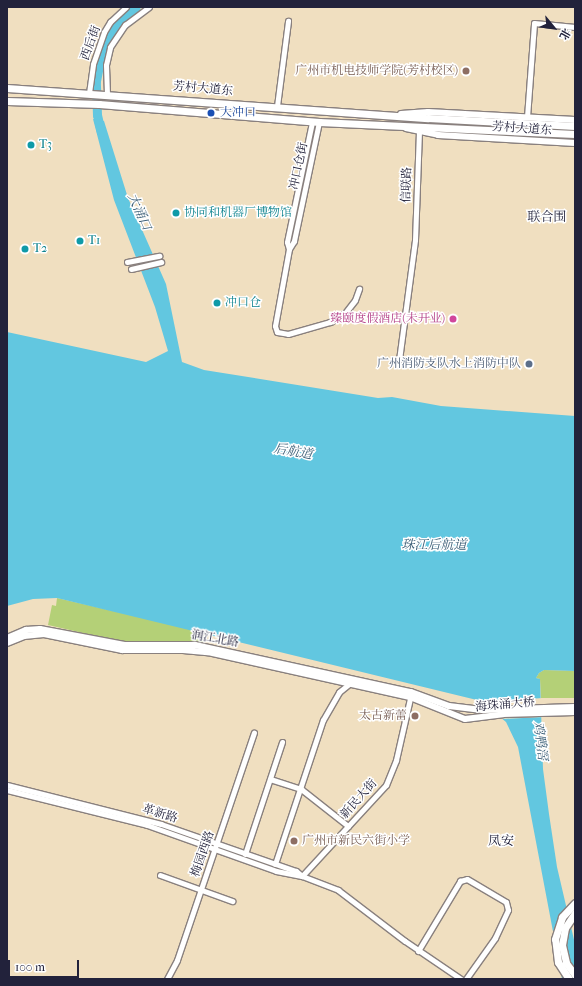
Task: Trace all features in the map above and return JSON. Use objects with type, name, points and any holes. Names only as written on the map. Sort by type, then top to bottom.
[{"type":"highway","name":"芳村大道东","points":[[7,88],[575,126]]},
{"type":"highway","name":"芳村大道东","points":[[7,101],[95,104],[315,122],[575,134]]},
{"type":"highway","points":[[569,979],[558,962],[555,939],[562,917],[575,903]]},
{"type":"highway","points":[[575,913],[565,928],[562,944],[566,963],[575,974]]},
{"type":"main road","name":"芳村大道东","points":[[398,115],[428,112],[575,120]]},
{"type":"main road","name":"芳村大道东","points":[[397,126],[438,135],[575,143]]},
{"type":"main road","name":"润江北路","points":[[7,638],[26,630],[40,629],[124,645],[195,645],[418,697]]},
{"type":"main road","name":"润江北路","points":[[7,644],[24,636],[44,634],[122,650],[196,650],[349,684],[410,694]]},
{"type":"main road","name":"海珠涌大桥","points":[[418,697],[445,705],[478,709],[575,706]]},
{"type":"main road","name":"海珠涌大桥","points":[[418,697],[465,719],[503,714],[575,712]]},
{"type":"street","name":"西后街","points":[[94,93],[92,68],[104,32],[110,22],[126,7]]},
{"type":"street","points":[[107,94],[106,66],[110,47],[125,25],[149,7]]},
{"type":"street","points":[[277,106],[288,21]]},
{"type":"street","points":[[527,117],[534,23],[575,27]]},
{"type":"street","name":"冲口仓街","points":[[315,122],[287,242],[289,249],[274,326],[276,332],[288,334],[330,322],[345,313],[355,300],[359,289]]},
{"type":"street","name":"信联路","points":[[399,360],[415,240],[419,131]]},
{"type":"street","points":[[128,262],[159,256]]},
{"type":"street","points":[[131,269],[161,262]]},
{"type":"street","points":[[275,864],[323,720],[339,692],[349,684]]},
{"type":"street","name":"新民大街","points":[[302,876],[386,785],[396,760],[410,694]]},
{"type":"street","name":"梅园西路","points":[[167,979],[177,960],[202,890],[254,733]]},
{"type":"street","points":[[245,854],[282,742]]},
{"type":"street","points":[[270,779],[301,789],[348,826]]},
{"type":"street","name":"革新路","points":[[7,785],[146,820],[276,871],[302,876],[338,890],[418,951],[461,979]]},
{"type":"street","name":"革新路","points":[[7,790],[147,825],[216,847],[245,854],[296,871],[302,876]]},
{"type":"street","points":[[160,875],[232,901]]},
{"type":"street","points":[[418,951],[460,881],[467,879],[506,902],[508,910],[495,938],[466,979]]},
{"type":"green space","points":[[57,598],[204,632],[203,643],[127,643],[48,625],[52,605],[56,606]]},
{"type":"green space","points":[[544,670],[575,671],[575,698],[541,698],[540,679],[536,678],[539,673]]},
{"type":"water","name":"珠江后航道","points":[[93,119],[104,121],[128,198],[166,284],[182,362],[204,370],[378,398],[392,397],[441,406],[575,416],[575,671],[544,670],[539,673],[536,678],[540,679],[543,769],[557,867],[575,944],[575,979],[562,979],[518,747],[506,722],[481,701],[57,598],[33,599],[7,606],[7,332],[146,362],[168,351],[155,307],[114,200]]},
{"type":"pier","points":[[543,698],[544,717],[501,719],[480,702]]},
{"type":"waterway","points":[[101,132],[97,115],[96,81],[102,51],[114,28],[136,7]]},
{"type":"place","name":"广州市机电技师学院(芳村校区)","points":[[466,71]]},
{"type":"place","name":"大冲口","points":[[211,113]]},
{"type":"place","name":"T3","points":[[31,145]]},
{"type":"place","name":"协同和机器厂博物馆","points":[[176,213]]},
{"type":"place","name":"T1","points":[[80,241]]},
{"type":"place","name":"T2","points":[[25,249]]},
{"type":"place","name":"冲口仓","points":[[217,303]]},
{"type":"place","name":"臻颐度假酒店(未开业)","points":[[453,319]]},
{"type":"place","name":"广州消防支队水上消防中队","points":[[529,364]]},
{"type":"place","name":"太古新蕾","points":[[415,716]]},
{"type":"place","name":"广州市新民六街小学","points":[[294,841]]},
{"type":"district","name":"联合围","points":[[547,217]]},
{"type":"district","name":"凤安","points":[[501,841]]},
{"type":"water label","name":"大涌口","points":[[139,212]]},
{"type":"water label","name":"后航道","points":[[293,452]]},
{"type":"water label","name":"鸡鸭滘","points":[[540,741]]}]
